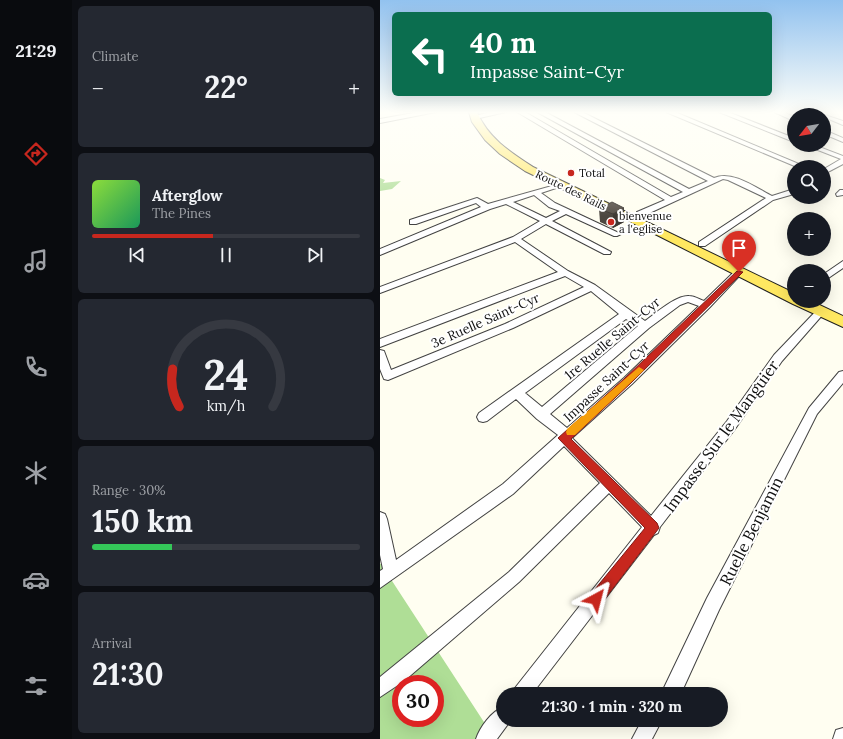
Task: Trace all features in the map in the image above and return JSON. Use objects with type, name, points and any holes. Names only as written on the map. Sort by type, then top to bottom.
[{"type":"main road","name":"Route des Rails","points":[[497,146],[529,169],[561,186],[662,232],[787,296]]},
{"type":"main road","name":"Route des Rails","points":[[507,146],[516,154],[556,177],[640,214],[787,286]]},
{"type":"main road","points":[[821,308],[843,322]]},
{"type":"main road","points":[[824,308],[843,314]]},
{"type":"street","points":[[579,146],[670,200]]},
{"type":"street","points":[[604,146],[688,192]]},
{"type":"street","points":[[645,146],[712,180]]},
{"type":"street","points":[[753,146],[787,160]]},
{"type":"street","points":[[824,152],[843,160]]},
{"type":"street","points":[[831,168],[843,160]]},
{"type":"street","points":[[640,214],[712,180],[722,177],[730,178],[771,198]]},
{"type":"street","points":[[380,252],[487,207],[561,186]]},
{"type":"street","points":[[536,194],[552,205],[616,234]]},
{"type":"street","points":[[702,244],[771,198],[787,195]]},
{"type":"street","points":[[414,222],[477,200],[487,207]]},
{"type":"street","points":[[506,201],[607,252]]},
{"type":"street","points":[[380,290],[516,239],[566,211]]},
{"type":"street","points":[[516,239],[565,273],[592,287],[626,314],[645,326]]},
{"type":"street","points":[[831,273],[843,264]]},
{"type":"street","name":"Impasse Saint-Cyr","points":[[653,528],[565,437],[628,381],[739,272]]},
{"type":"street","points":[[380,343],[565,273]]},
{"type":"street","name":"3e Ruelle Saint-Cyr","points":[[380,354],[388,376],[509,326],[592,287]]},
{"type":"street","name":"1re Ruelle Saint-Cyr","points":[[541,415],[645,326],[683,300],[693,300],[706,305]]},
{"type":"street","name":"Impasse Sur le Manguier","points":[[526,687],[653,528],[731,425],[774,363],[817,308]]},
{"type":"street","points":[[483,417],[626,314]]},
{"type":"street","name":"Ruelle Benjamin","points":[[674,687],[713,604],[813,410],[843,375]]},
{"type":"street","points":[[380,519],[386,576],[508,489],[565,437],[517,393]]},
{"type":"street","points":[[380,688],[398,675],[514,577],[609,483]]},
{"type":"street","points":[[485,739],[496,725]]},
{"type":"street","points":[[642,739],[649,727]]},
{"type":"green space","points":[[380,178],[385,180],[383,183],[401,181],[392,189],[380,191]]},
{"type":"green space","points":[[380,564],[381,564],[495,739],[380,739]]},
{"type":"building","points":[[612,202],[624,208],[613,214],[599,209]]},
{"type":"slow traffic","points":[[571,432],[639,370]]},
{"type":"place","name":"Total","points":[[571,173]]},
{"type":"place","name":"bienvenue a l'eglise","points":[[611,222]]},
{"type":"route","points":[[596,599],[653,528],[564,438],[628,381],[722,291],[739,272]]}]
